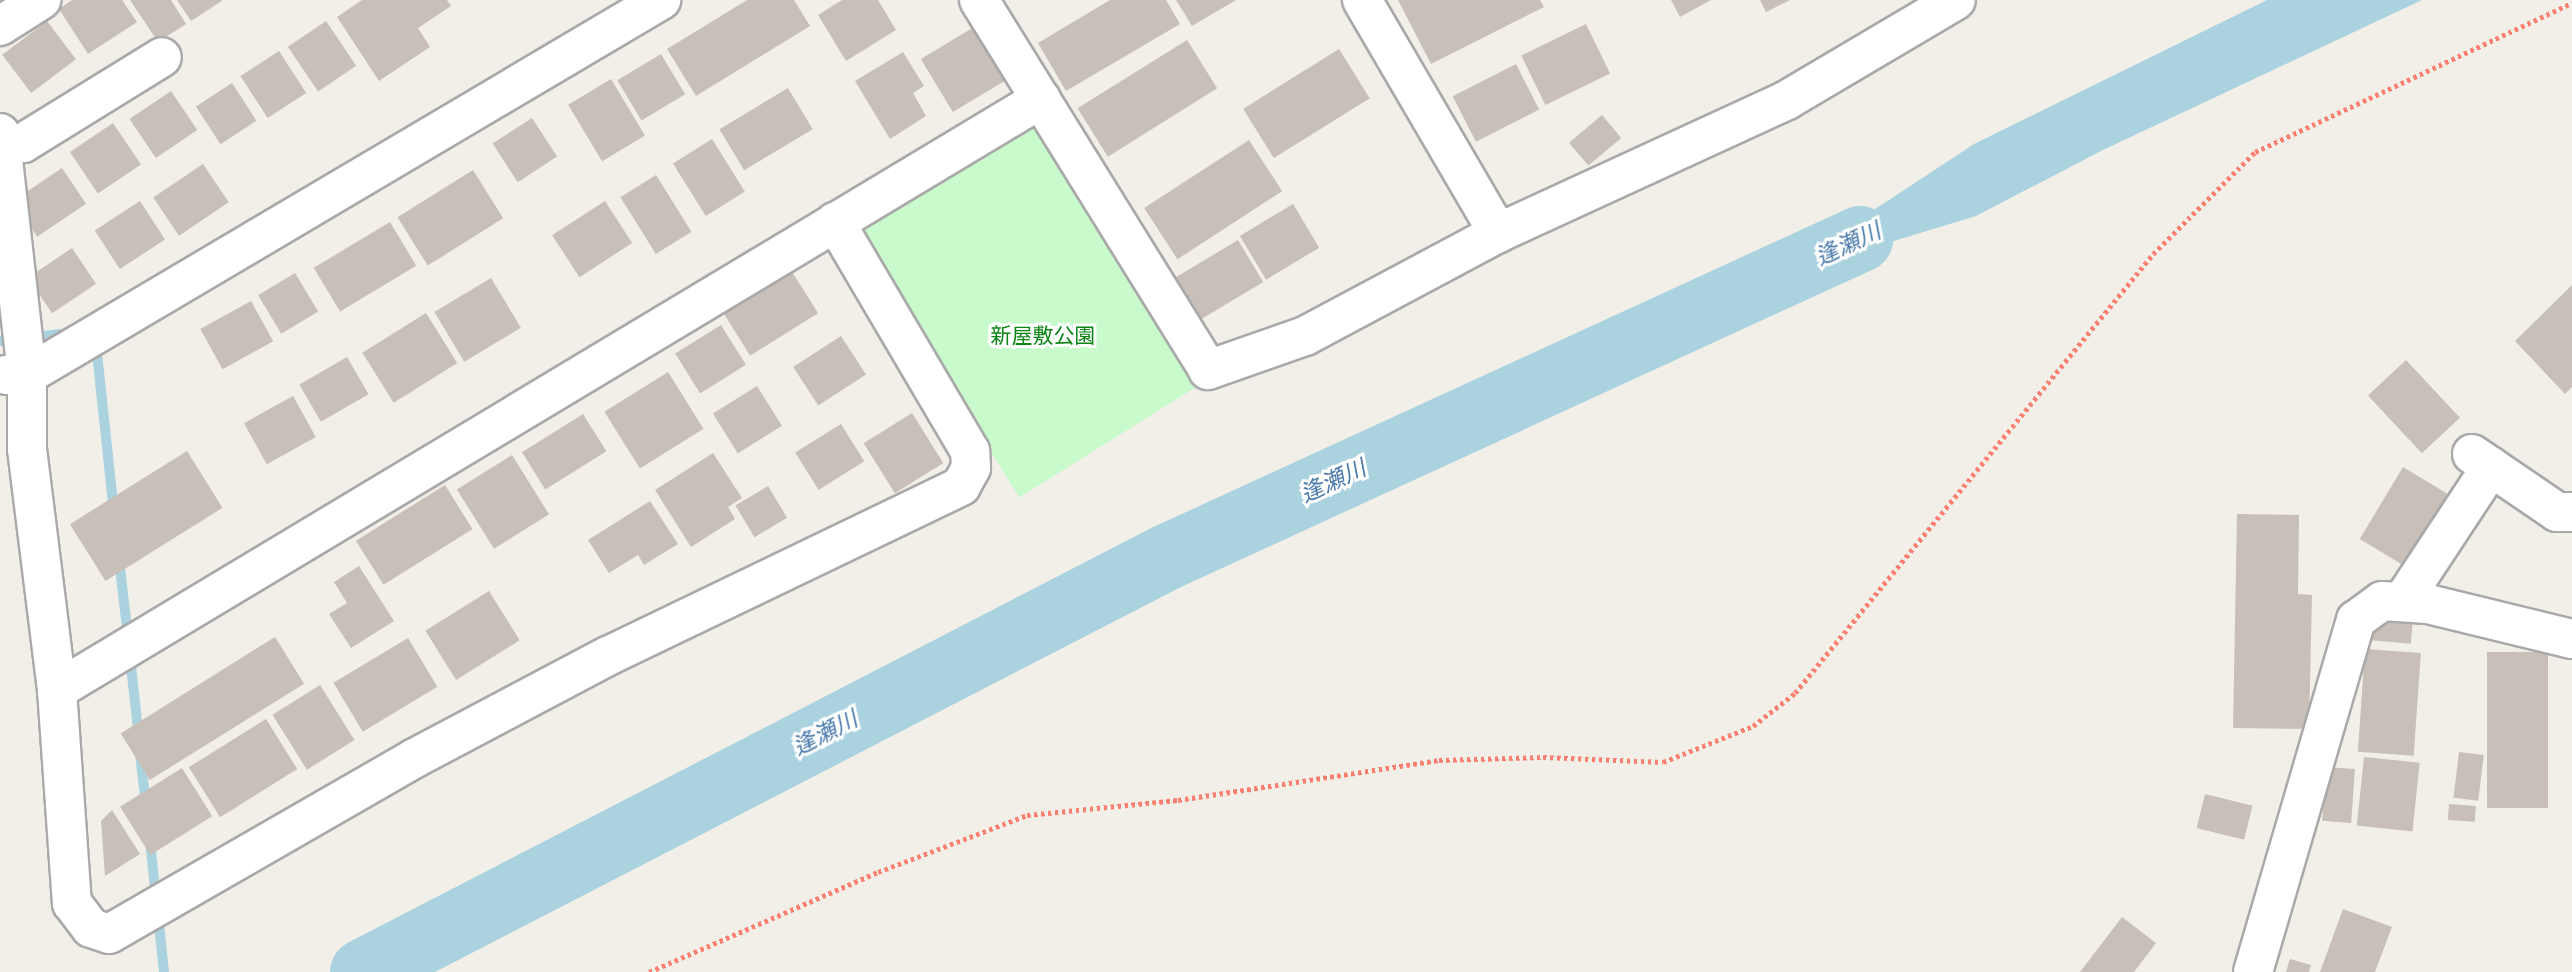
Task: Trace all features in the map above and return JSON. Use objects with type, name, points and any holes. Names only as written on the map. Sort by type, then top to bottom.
[{"type":"street","points":[[0,26],[41,0]]},
{"type":"street","points":[[13,375],[661,0]]},
{"type":"street","points":[[979,0],[1208,370],[1305,336],[1498,233],[1787,100],[1956,0]]},
{"type":"street","points":[[1363,0],[1498,233]]},
{"type":"street","points":[[162,57],[23,143],[1,139],[13,375],[27,449],[57,690],[72,903],[92,928],[109,934],[415,758],[596,662],[951,493],[971,468],[970,451],[835,222]]},
{"type":"street","points":[[57,690],[1041,99]]},
{"type":"street","points":[[2402,602],[2481,461],[2557,512],[2572,512]]},
{"type":"street","points":[[2253,972],[2356,620],[2382,601],[2428,604],[2572,639]]},
{"type":"path","points":[[649,972],[878,872],[1027,816],[1178,800],[1439,760],[1543,757],[1663,762],[1753,726],[1795,693],[2153,254],[2255,152],[2572,4]]},
{"type":"green space","name":"新屋敷公園","points":[[1038,112],[1206,381],[1019,497],[851,229]]},
{"type":"water","points":[[2267,0],[2422,0],[2103,150],[1976,216],[1769,279],[1974,144]]},
{"type":"building","points":[[72,0],[122,0],[137,22],[88,54],[59,9]]},
{"type":"building","points":[[130,0],[171,0],[186,24],[158,42]]},
{"type":"building","points":[[177,0],[223,0],[191,21]]},
{"type":"building","points":[[362,0],[447,0],[451,6],[418,28],[430,47],[379,81],[337,17]]},
{"type":"building","points":[[747,0],[794,0],[810,26],[696,96],[667,49]]},
{"type":"building","points":[[842,0],[878,0],[896,30],[846,61],[818,15]]},
{"type":"building","points":[[1110,0],[1166,0],[1180,24],[1066,91],[1038,43]]},
{"type":"building","points":[[1176,0],[1236,0],[1192,26]]},
{"type":"building","points":[[1398,0],[1540,0],[1544,7],[1431,64]]},
{"type":"building","points":[[1671,0],[1711,0],[1680,17]]},
{"type":"building","points":[[1760,0],[1790,0],[1766,12]]},
{"type":"building","points":[[47,21],[76,59],[31,93],[2,55]]},
{"type":"building","points":[[326,21],[356,66],[318,91],[288,47]]},
{"type":"building","points":[[1586,24],[1610,73],[1545,105],[1521,56]]},
{"type":"building","points":[[974,27],[1006,80],[953,112],[921,59]]},
{"type":"building","points":[[1187,40],[1217,88],[1108,157],[1078,108]]},
{"type":"building","points":[[1339,49],[1370,98],[1274,158],[1243,109]]},
{"type":"building","points":[[279,51],[306,93],[268,118],[240,76]]},
{"type":"building","points":[[903,52],[924,86],[913,93],[926,116],[890,139],[855,81]]},
{"type":"building","points":[[661,54],[685,94],[641,121],[617,80]]},
{"type":"building","points":[[1516,64],[1539,109],[1476,142],[1453,96]]},
{"type":"building","points":[[611,79],[645,136],[602,161],[568,105]]},
{"type":"building","points":[[232,83],[257,121],[220,144],[196,106]]},
{"type":"building","points":[[788,88],[813,129],[744,170],[719,129]]},
{"type":"building","points":[[171,91],[197,130],[156,158],[130,119]]},
{"type":"building","points":[[1602,115],[1621,138],[1588,166],[1569,143]]},
{"type":"building","points":[[532,118],[557,157],[518,182],[493,144]]},
{"type":"building","points":[[113,123],[141,164],[98,194],[70,152]]},
{"type":"building","points":[[712,139],[745,192],[706,216],[673,163]]},
{"type":"building","points":[[1249,140],[1282,191],[1177,259],[1144,208]]},
{"type":"building","points":[[203,164],[229,202],[179,236],[153,198]]},
{"type":"building","points":[[62,168],[86,204],[37,237],[13,201]]},
{"type":"building","points":[[473,170],[503,218],[428,266],[398,217]]},
{"type":"building","points":[[656,175],[692,232],[656,254],[620,197]]},
{"type":"building","points":[[140,201],[165,240],[120,269],[95,230]]},
{"type":"building","points":[[605,201],[632,243],[579,277],[552,235]]},
{"type":"building","points":[[1293,204],[1319,248],[1266,280],[1240,236]]},
{"type":"building","points":[[390,222],[416,266],[340,312],[314,268]]},
{"type":"building","points":[[1238,240],[1263,282],[1200,320],[1175,278]]},
{"type":"building","points":[[72,248],[96,284],[52,313],[28,278]]},
{"type":"building","points":[[791,270],[818,313],[750,356],[723,312]]},
{"type":"building","points":[[295,273],[318,312],[281,334],[258,295]]},
{"type":"building","points":[[491,278],[521,328],[464,362],[434,312]]},
{"type":"building","points":[[2572,285],[2572,387],[2565,394],[2515,341]]},
{"type":"building","points":[[251,301],[273,341],[223,369],[200,329]]},
{"type":"building","points":[[426,313],[457,363],[394,403],[362,353]]},
{"type":"building","points":[[721,325],[746,365],[700,393],[675,354]]},
{"type":"building","points":[[841,336],[866,375],[818,406],[793,367]]},
{"type":"building","points":[[347,357],[368,394],[321,422],[299,384]]},
{"type":"building","points":[[2406,360],[2460,418],[2422,453],[2368,395]]},
{"type":"building","points":[[668,372],[704,429],[640,469],[604,412]]},
{"type":"building","points":[[757,386],[782,426],[738,453],[713,414]]},
{"type":"building","points":[[293,396],[316,437],[267,464],[244,423]]},
{"type":"building","points":[[912,413],[943,463],[895,493],[864,443]]},
{"type":"building","points":[[583,414],[606,451],[545,489],[522,452]]},
{"type":"building","points":[[841,424],[864,461],[819,490],[795,453]]},
{"type":"building","points":[[187,451],[223,508],[105,581],[70,524]]},
{"type":"building","points":[[713,453],[742,498],[728,507],[735,519],[691,547],[655,490]]},
{"type":"building","points":[[512,455],[549,514],[494,549],[457,489]]},
{"type":"building","points":[[2403,467],[2455,498],[2412,570],[2360,539]]},
{"type":"building","points":[[445,485],[473,529],[384,585],[356,541]]},
{"type":"building","points":[[768,486],[787,518],[754,537],[735,506]]},
{"type":"building","points":[[650,501],[678,544],[644,565],[638,555],[609,573],[588,540]]},
{"type":"building","points":[[2237,514],[2299,515],[2298,594],[2312,595],[2309,729],[2233,728]]},
{"type":"building","points":[[359,566],[394,621],[351,648],[329,614],[347,603],[334,582]]},
{"type":"building","points":[[489,591],[520,640],[456,680],[425,631]]},
{"type":"building","points":[[2370,617],[2413,621],[2411,644],[2368,640]]},
{"type":"building","points":[[275,637],[304,684],[150,780],[121,733]]},
{"type":"building","points":[[408,638],[437,687],[363,732],[333,683]]},
{"type":"building","points":[[2365,649],[2421,653],[2414,756],[2358,752]]},
{"type":"building","points":[[2487,652],[2548,652],[2548,808],[2487,808]]},
{"type":"building","points":[[320,685],[354,740],[307,770],[273,715]]},
{"type":"building","points":[[266,719],[297,769],[220,817],[189,767]]},
{"type":"building","points":[[2459,752],[2484,755],[2478,801],[2453,798]]},
{"type":"building","points":[[2364,757],[2420,763],[2412,831],[2357,826]]},
{"type":"building","points":[[2326,767],[2355,769],[2351,823],[2322,821]]},
{"type":"building","points":[[182,768],[212,816],[150,855],[120,807]]},
{"type":"building","points":[[2205,794],[2253,806],[2244,840],[2197,828]]},
{"type":"building","points":[[2449,804],[2476,806],[2475,822],[2448,820]]},
{"type":"building","points":[[112,810],[140,854],[105,876],[101,821]]},
{"type":"building","points":[[2343,909],[2392,927],[2375,972],[2320,972]]},
{"type":"building","points":[[2122,917],[2156,943],[2134,972],[2080,972]]},
{"type":"building","points":[[2290,959],[2311,965],[2309,972],[2286,972]]},
{"type":"waterway","name":"逢瀬川","points":[[363,972],[1165,558],[1860,239]]},
{"type":"waterway","points":[[0,341],[70,333]]},
{"type":"waterway","points":[[96,344],[114,512]]},
{"type":"waterway","points":[[119,559],[128,637]]},
{"type":"waterway","points":[[130,657],[139,738]]},
{"type":"waterway","points":[[140,754],[146,804]]},
{"type":"waterway","points":[[150,841],[156,898]]},
{"type":"waterway","points":[[158,914],[164,972]]}]
